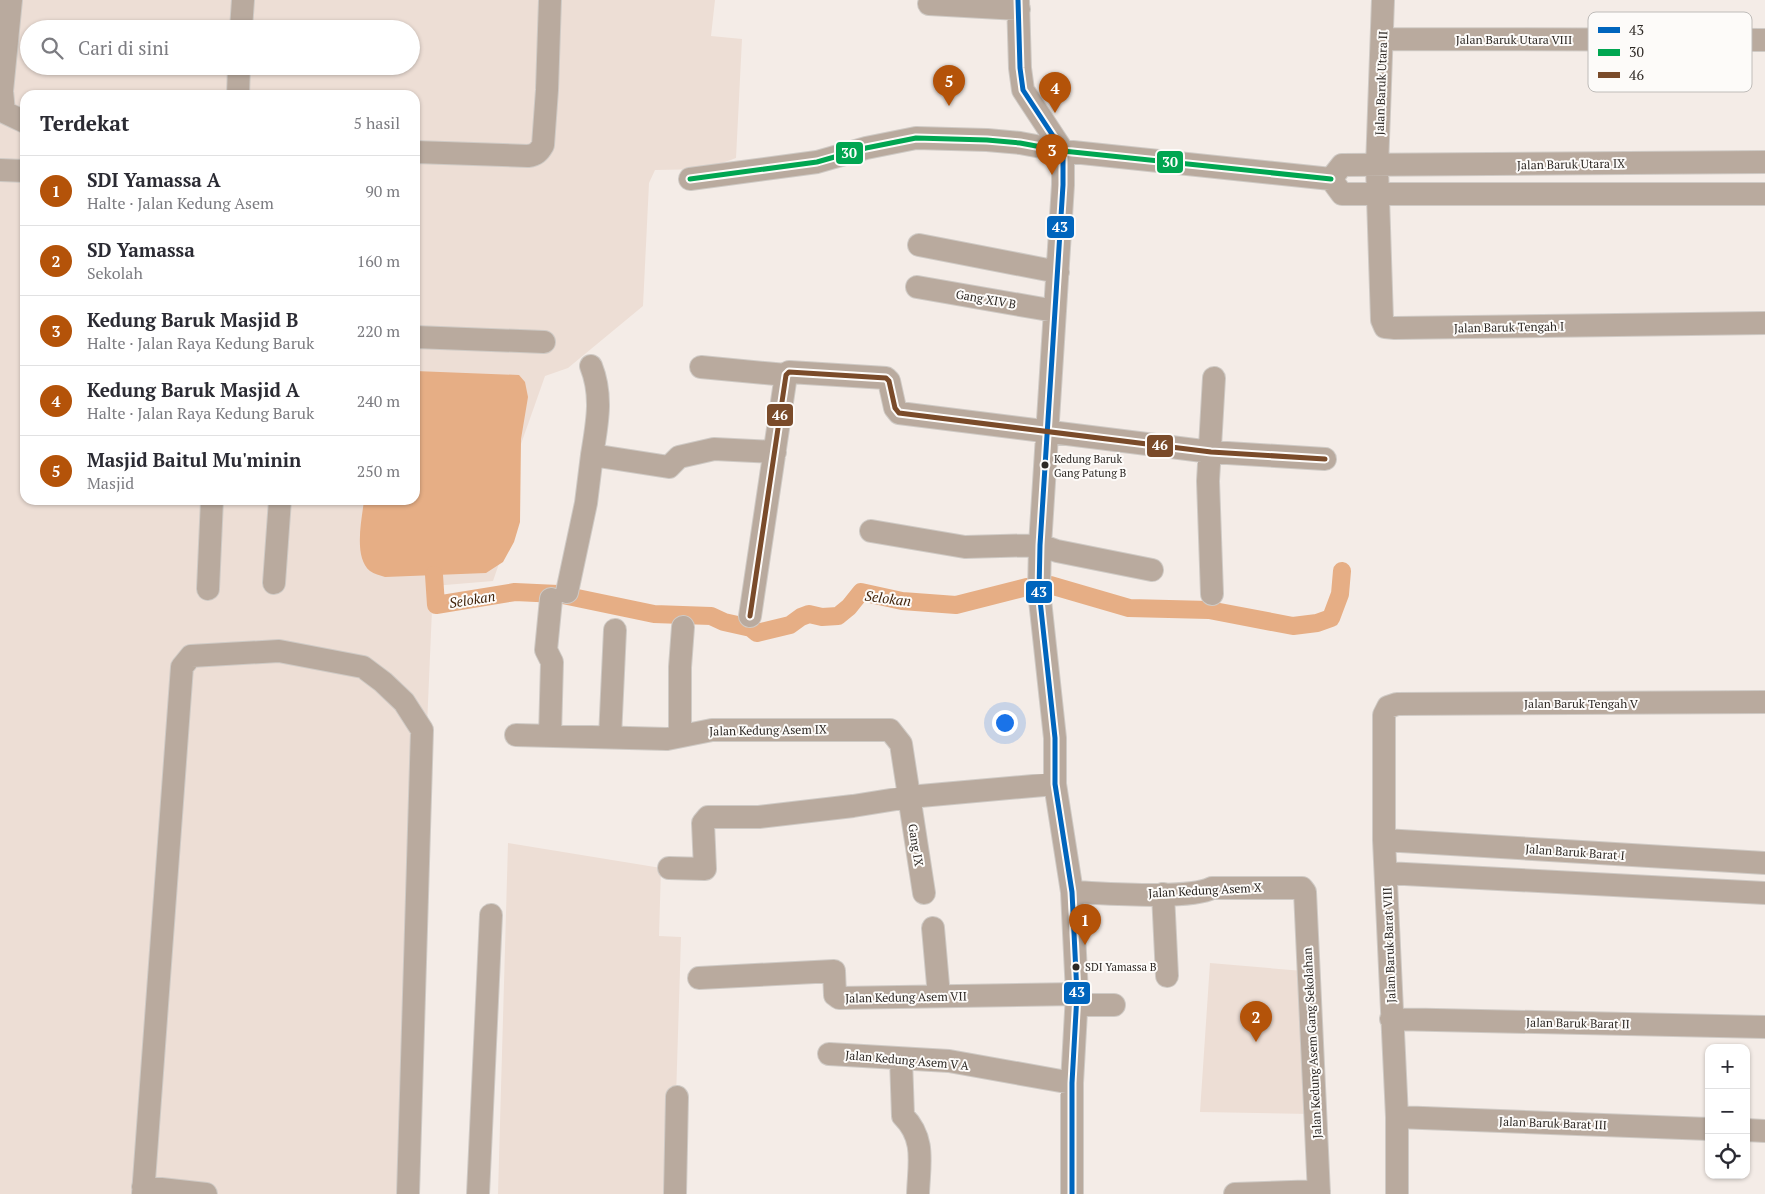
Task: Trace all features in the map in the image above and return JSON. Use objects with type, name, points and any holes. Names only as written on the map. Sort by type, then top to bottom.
[{"type":"street","points":[[11,0],[2,91],[4,112],[20,120]]},
{"type":"street","points":[[242,20],[243,0]]},
{"type":"street","points":[[420,152],[528,156],[535,155],[539,151],[542,145],[548,90],[550,0]]},
{"type":"street","name":"Jalan Baruk Utara II","points":[[1378,195],[1377,167],[1383,0]]},
{"type":"street","points":[[929,4],[1018,4],[1020,68],[1023,90],[1063,152],[1058,272],[1040,545],[1039,587],[1055,738],[1055,784],[1072,892],[1077,999],[1072,1083],[1072,1194]]},
{"type":"street","name":"Jalan Baruk Utara VIII","points":[[1383,39],[1588,40]]},
{"type":"street","name":"Jalan Baruk Utara VIII","points":[[1752,40],[1765,40]]},
{"type":"street","points":[[238,90],[239,75]]},
{"type":"street","points":[[690,179],[817,162],[866,148],[916,138],[1020,143],[1063,152],[1331,179],[1340,194],[1765,194]]},
{"type":"street","name":"Jalan Baruk Utara IX","points":[[1331,179],[1342,165],[1377,167],[1765,162]]},
{"type":"street","points":[[0,170],[20,171]]},
{"type":"street","name":"Jalan Baruk Tengah I","points":[[1378,195],[1382,320],[1385,327],[1765,323]]},
{"type":"street","points":[[919,245],[1058,272]]},
{"type":"street","name":"Gang XIV B","points":[[917,288],[1055,311]]},
{"type":"street","points":[[420,337],[544,342]]},
{"type":"street","points":[[550,736],[552,662],[546,650],[559,595],[586,503],[599,416],[597,386],[591,366]]},
{"type":"street","points":[[700,367],[786,374],[789,372],[886,378],[890,381],[895,408],[899,413],[1211,452],[1325,459]]},
{"type":"street","points":[[750,616],[786,374]]},
{"type":"street","points":[[1212,594],[1208,481],[1211,452],[1210,411],[1214,378]]},
{"type":"street","points":[[592,455],[669,466],[678,457],[714,449],[775,452]]},
{"type":"street","points":[[208,589],[212,505]]},
{"type":"street","points":[[274,583],[280,505]]},
{"type":"street","points":[[871,531],[965,546],[1040,545],[1056,551],[1152,570]]},
{"type":"street","points":[[680,735],[680,667],[683,628]]},
{"type":"street","points":[[610,737],[615,630]]},
{"type":"street","points":[[206,1194],[143,1191],[182,668],[191,656],[280,652],[363,667],[384,682],[404,702],[422,730],[408,1194]]},
{"type":"street","name":"Jalan Baruk Tengah V","points":[[1397,704],[1765,702]]},
{"type":"street","name":"Jalan Baruk Barat VIII","points":[[1397,704],[1388,707],[1384,715],[1384,840],[1397,1117],[1398,1194]]},
{"type":"street","name":"Jalan Kedung Asem IX","points":[[516,735],[671,739],[680,735],[712,730],[890,730],[901,744],[909,797]]},
{"type":"street","points":[[669,868],[705,869],[703,823],[708,818],[760,816],[853,806],[909,797],[1055,784]]},
{"type":"street","name":"Gang IX","points":[[909,797],[924,892]]},
{"type":"street","name":"Jalan Baruk Barat I","points":[[1384,840],[1765,863]]},
{"type":"street","points":[[1386,873],[1765,894]]},
{"type":"street","name":"Jalan Kedung Asem X","points":[[1072,892],[1163,894],[1204,892],[1212,888],[1297,887],[1305,892]]},
{"type":"street","name":"Jalan Kedung Asem Gang Sekolahan","points":[[1305,892],[1319,1192]]},
{"type":"street","points":[[1163,894],[1167,976]]},
{"type":"street","points":[[478,1194],[491,915]]},
{"type":"street","points":[[933,928],[940,996]]},
{"type":"street","name":"Jalan Kedung Asem VII","points":[[699,978],[834,971],[837,998],[940,996],[1077,999],[1114,1005]]},
{"type":"street","name":"Jalan Baruk Barat II","points":[[1391,1018],[1765,1027]]},
{"type":"street","name":"Jalan Kedung Asem V A","points":[[829,1054],[949,1061],[1072,1083]]},
{"type":"street","points":[[901,1059],[903,1116],[914,1126],[920,1143],[918,1194]]},
{"type":"street","points":[[675,1194],[677,1097]]},
{"type":"street","name":"Jalan Baruk Barat III","points":[[1397,1117],[1705,1129]]},
{"type":"street","points":[[1750,1130],[1765,1131]]},
{"type":"street","points":[[1235,1194],[1319,1192]]},
{"type":"shaded area","points":[[0,0],[715,0],[711,36],[742,39],[736,158],[706,169],[655,170],[649,183],[643,306],[568,368],[545,376],[515,461],[515,517],[493,581],[433,586],[407,1194],[0,1194]]},
{"type":"shaded area","points":[[420,371],[519,375],[525,382],[528,397],[521,439],[520,522],[514,542],[503,562],[486,573],[385,577],[370,571],[365,565],[360,547],[363,505],[420,505]]},
{"type":"shaded area","points":[[508,843],[661,868],[659,936],[681,937],[673,1194],[498,1194]]},
{"type":"shaded area","points":[[1210,963],[1303,971],[1311,1114],[1200,1112]]},
{"type":"waterway","name":"Selokan","points":[[434,575],[436,605],[515,592],[558,594],[654,614],[711,616],[724,622],[751,628],[757,633],[790,625],[809,614],[822,617],[838,616],[849,607],[861,592],[902,601],[956,605],[1027,587],[1050,585],[1129,608],[1209,610],[1293,626],[1317,623],[1331,618],[1340,594],[1342,571]]},
{"type":"transit line","name":"43","points":[[1018,0],[1020,68],[1023,90],[1063,151],[1063,185],[1040,545],[1039,591],[1055,738],[1055,784],[1072,892],[1077,994],[1072,1083],[1072,1194]]},
{"type":"transit line","name":"30","points":[[690,179],[817,162],[866,148],[916,138],[1020,143],[1063,151],[1331,179]]},
{"type":"transit line","name":"46","points":[[750,616],[786,375],[789,372],[886,378],[889,381],[895,408],[899,413],[1211,452],[1325,459]]},
{"type":"place","name":"Masjid Baitul Mu'minin","points":[[949,106]]},
{"type":"place","name":"Kedung Baruk Masjid A","points":[[1055,113]]},
{"type":"place","name":"Kedung Baruk Masjid B","points":[[1052,175]]},
{"type":"place","name":"Kedung Baruk Gang Patung B","points":[[1045,465]]},
{"type":"place","name":"SDI Yamassa A","points":[[1085,945]]},
{"type":"place","name":"SDI Yamassa B","points":[[1076,967]]},
{"type":"place","name":"SD Yamassa","points":[[1256,1042]]}]
